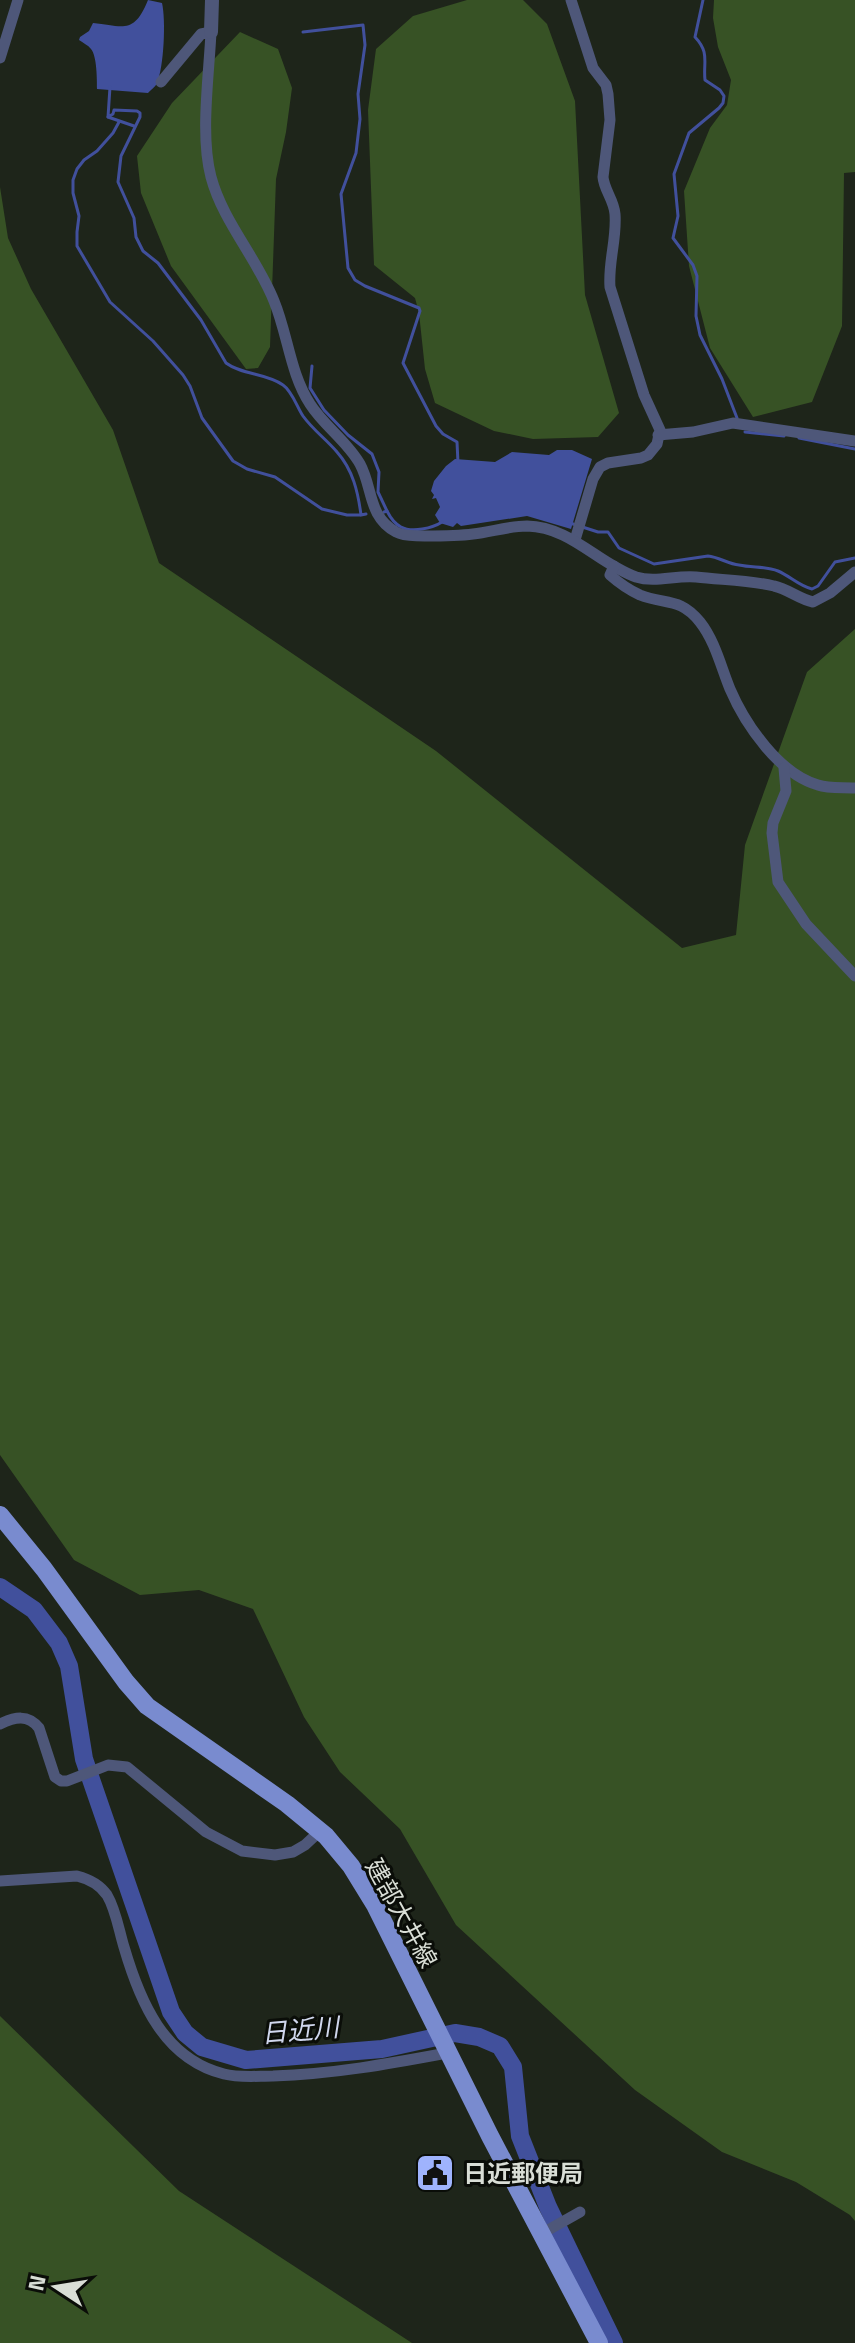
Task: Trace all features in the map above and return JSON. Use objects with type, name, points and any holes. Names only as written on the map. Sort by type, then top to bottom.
[{"type":"main road","name":"建部大井線","points":[[0,1515],[147,1706],[287,1804],[320,1831],[351,1866],[375,1905],[599,2343]]},
{"type":"street","points":[[0,58],[18,0]]},
{"type":"street","points":[[212,0],[206,144],[215,189],[274,301],[291,361],[310,405],[350,448],[362,467],[376,514],[386,525],[402,535],[440,537],[527,526],[578,531],[614,566],[638,578],[690,576],[775,586],[813,602],[830,593],[855,572]]},
{"type":"street","points":[[571,0],[593,68],[606,85],[609,102],[603,184],[615,211],[610,287],[644,395],[660,430],[657,444],[648,455],[600,467],[593,479],[578,531]]},
{"type":"street","points":[[161,82],[201,34],[211,32]]},
{"type":"street","points":[[658,435],[693,432],[733,423],[855,441]]},
{"type":"street","points":[[614,566],[610,575],[618,583],[642,596],[683,606],[699,621],[738,705],[767,749],[784,768],[818,785],[855,788]]},
{"type":"street","points":[[784,768],[786,791],[772,833],[778,882],[806,924],[855,976]]},
{"type":"street","points":[[0,1724],[17,1717],[34,1722],[39,1728],[55,1777],[61,1781],[108,1765],[127,1767],[206,1832],[242,1851],[275,1855],[293,1852],[320,1831]]},
{"type":"street","points":[[0,1881],[77,1876],[98,1885],[107,1895],[114,1911],[131,1970],[147,2009],[168,2041],[182,2055],[211,2070],[227,2076],[355,2071],[446,2049]]},
{"type":"street","points":[[542,2232],[580,2212]]},
{"type":"green space","points":[[467,0],[523,0],[547,24],[575,101],[585,295],[619,413],[598,437],[533,439],[494,431],[435,403],[425,369],[415,298],[374,265],[368,110],[376,49],[413,16]]},
{"type":"green space","points":[[714,0],[855,0],[855,172],[844,173],[842,326],[812,402],[753,417],[710,348],[689,266],[684,191],[710,128],[727,105],[731,80],[718,47],[713,18]]},
{"type":"green space","points":[[240,32],[278,49],[292,88],[276,179],[270,347],[258,368],[246,369],[171,266],[141,193],[137,156],[172,103]]},
{"type":"green space","points":[[0,187],[8,238],[31,289],[113,430],[159,563],[436,751],[682,948],[736,935],[745,845],[807,672],[855,629],[855,2221],[796,2182],[722,2152],[635,2090],[456,1925],[400,1829],[340,1772],[304,1717],[253,1609],[199,1590],[140,1595],[74,1560],[0,1455]]},
{"type":"green space","points":[[0,2016],[179,2191],[412,2343],[0,2343]]},
{"type":"water","points":[[148,0],[162,3],[163,11],[163,55],[156,84],[148,93],[97,89],[93,52],[79,40],[80,37],[89,31],[93,23],[126,26],[132,23],[138,19]]},
{"type":"water","points":[[557,450],[572,450],[592,459],[571,529],[527,516],[461,526],[457,523],[453,527],[440,523],[435,515],[440,507],[436,498],[432,499],[434,481],[455,459],[495,462],[512,452],[549,455]]},
{"type":"waterway","points":[[703,0],[695,37],[704,53],[705,80],[724,96],[719,108],[689,133],[674,174],[678,216],[673,238],[693,265],[697,276],[696,316],[700,335],[737,418]]},
{"type":"waterway","points":[[303,32],[363,25],[365,45],[358,94],[360,119],[356,153],[341,194],[348,268],[355,280],[365,286],[419,308],[403,363],[436,426],[457,442],[458,463]]},
{"type":"waterway","points":[[110,87],[108,117],[114,110],[140,113],[121,156],[118,182],[134,218],[136,237],[143,251],[158,263],[201,320],[226,363],[276,381],[292,395],[307,421],[343,459],[354,482],[361,515],[366,514]]},
{"type":"waterway","points":[[108,117],[134,126]]},
{"type":"waterway","points":[[119,122],[97,151],[84,160],[73,180],[79,216],[77,246],[110,302],[153,341],[183,375],[202,418],[233,461],[247,469],[275,477],[322,509],[360,515]]},
{"type":"waterway","points":[[312,366],[310,388],[324,410],[372,454],[379,472],[378,492],[387,511]]},
{"type":"waterway","points":[[745,432],[784,436]]},
{"type":"waterway","points":[[799,438],[855,449]]},
{"type":"waterway","points":[[384,512],[387,511],[399,526],[411,530],[442,522]]},
{"type":"waterway","points":[[570,523],[608,532],[619,548],[654,564],[708,556],[735,564],[773,569],[812,589],[818,586],[835,562],[855,558]]},
{"type":"waterway","name":"日近川","points":[[0,1587],[34,1610],[59,1643],[69,1666],[84,1759],[171,2012],[185,2033],[202,2047],[246,2060],[382,2049],[455,2033],[479,2037],[500,2046],[513,2067],[520,2136],[548,2207],[614,2343]]},
{"type":"place","name":"日近郵便局","points":[[435,2173]]}]
